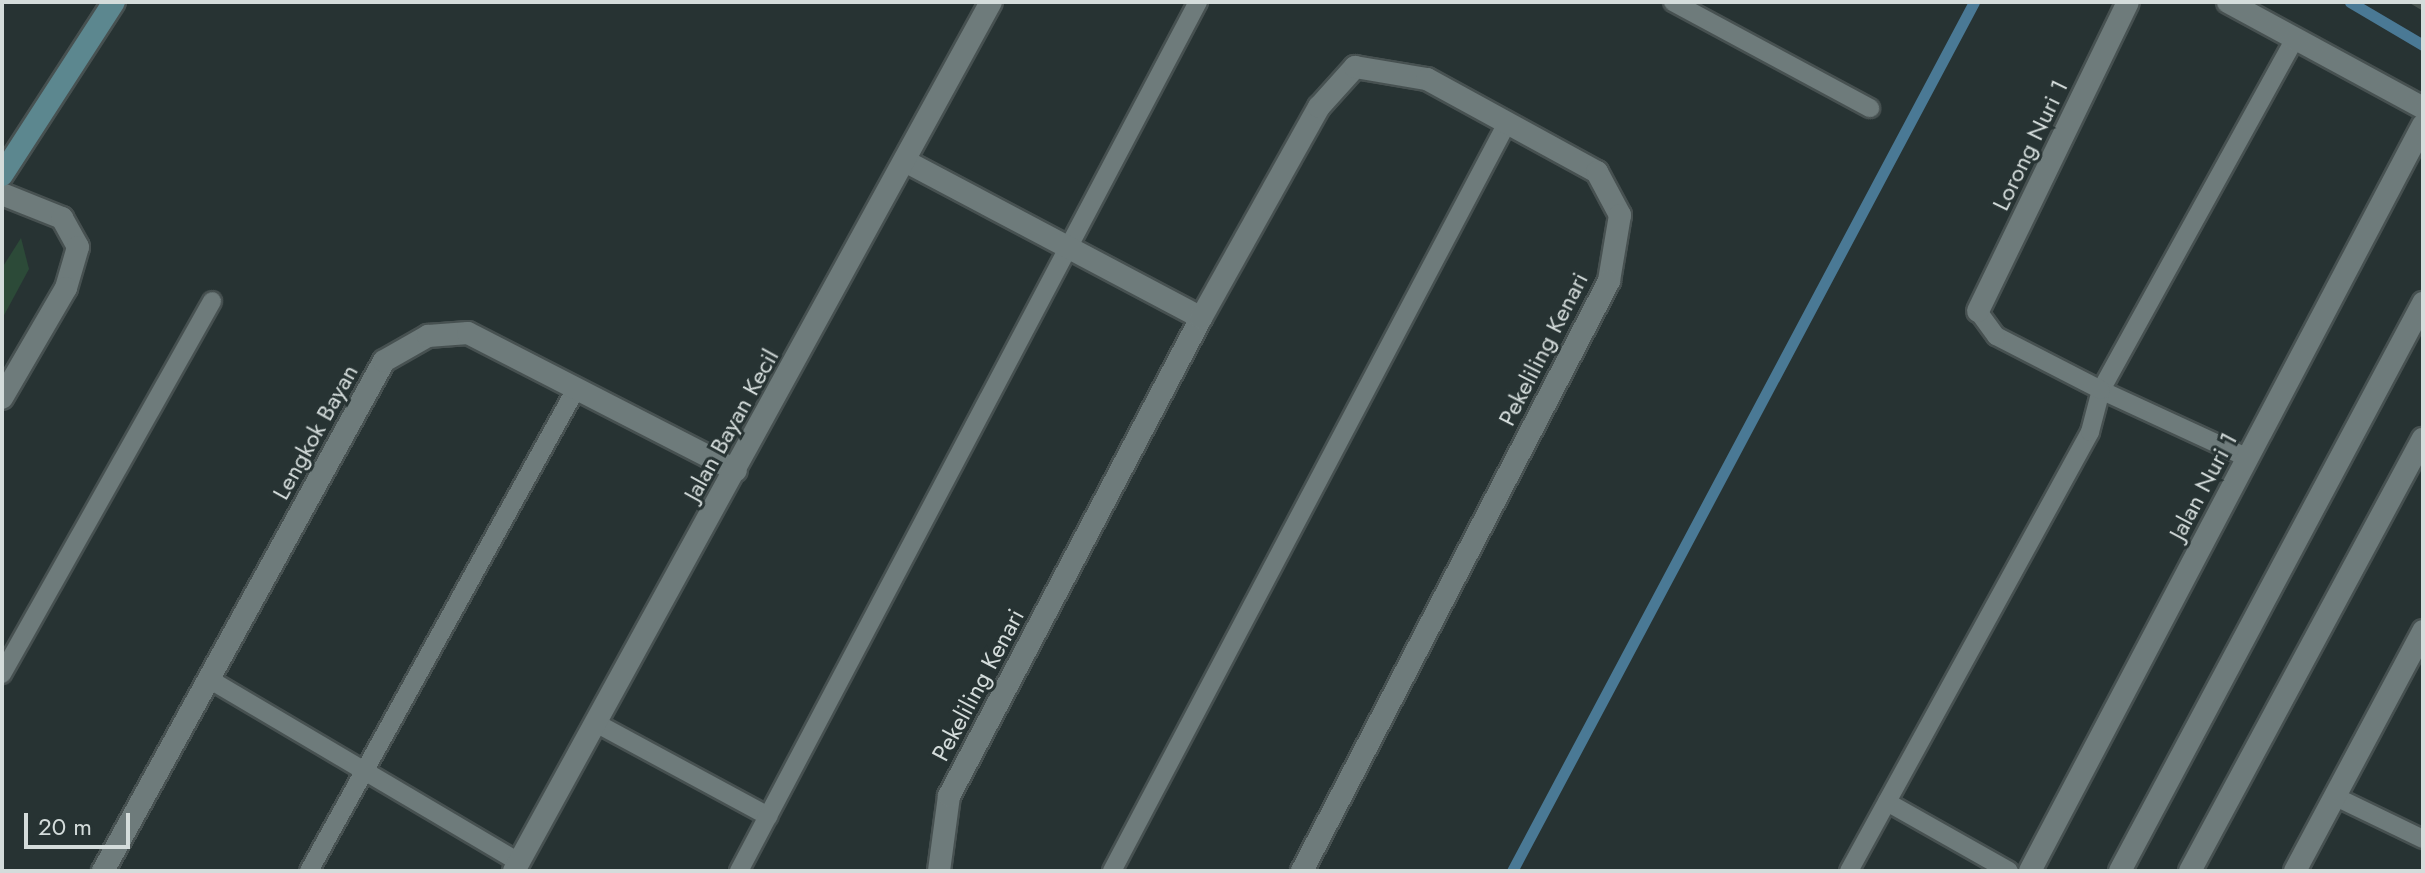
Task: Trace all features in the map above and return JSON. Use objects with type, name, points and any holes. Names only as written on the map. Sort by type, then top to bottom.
[{"type":"main road","points":[[2,175],[114,2]]},
{"type":"street","name":"Jalan Bayan Kecil","points":[[516,866],[736,471],[991,2]]},
{"type":"street","name":"Lorong Nuri 1","points":[[1978,311],[2128,2]]},
{"type":"street","points":[[2228,2],[2423,108]]},
{"type":"street","name":"Pekeliling Kenari","points":[[939,871],[949,796],[1201,318],[1319,107],[1355,67],[1427,79],[1597,172],[1620,215],[1609,281],[1302,871]]},
{"type":"street","name":"Jalan Nuri 1","points":[[2030,871],[2423,125]]},
{"type":"street","points":[[905,161],[1201,318]]},
{"type":"street","points":[[2,194],[62,218],[78,247],[66,288],[2,398]]},
{"type":"street","points":[[2120,871],[2423,303]]},
{"type":"street","name":"Lengkok Bayan","points":[[103,871],[384,361],[428,336],[468,333],[736,471]]},
{"type":"street","points":[[2190,871],[2414,480],[2423,439]]},
{"type":"street","points":[[2295,871],[2423,631]]},
{"type":"lane","points":[[739,871],[1198,2]]},
{"type":"lane","points":[[1673,2],[1870,108]]},
{"type":"lane","points":[[1849,871],[2090,432],[2101,390],[2295,39]]},
{"type":"lane","points":[[1112,871],[1507,123]]},
{"type":"lane","points":[[2,674],[212,301]]},
{"type":"lane","points":[[1978,311],[1996,336],[2101,390],[2248,458]]},
{"type":"lane","points":[[309,871],[576,389]]},
{"type":"lane","points":[[209,679],[363,769],[516,866]]},
{"type":"lane","points":[[596,723],[768,816]]},
{"type":"lane","points":[[2334,796],[2423,839]]},
{"type":"lane","points":[[1887,802],[2009,871]]},
{"type":"green space","points":[[21,238],[29,269],[2,319],[2,268]]},
{"type":"building","points":[[2408,2],[2423,2],[2423,11]]},
{"type":"waterway","points":[[1512,871],[1974,2]]},
{"type":"waterway","points":[[2350,2],[2423,45]]}]
